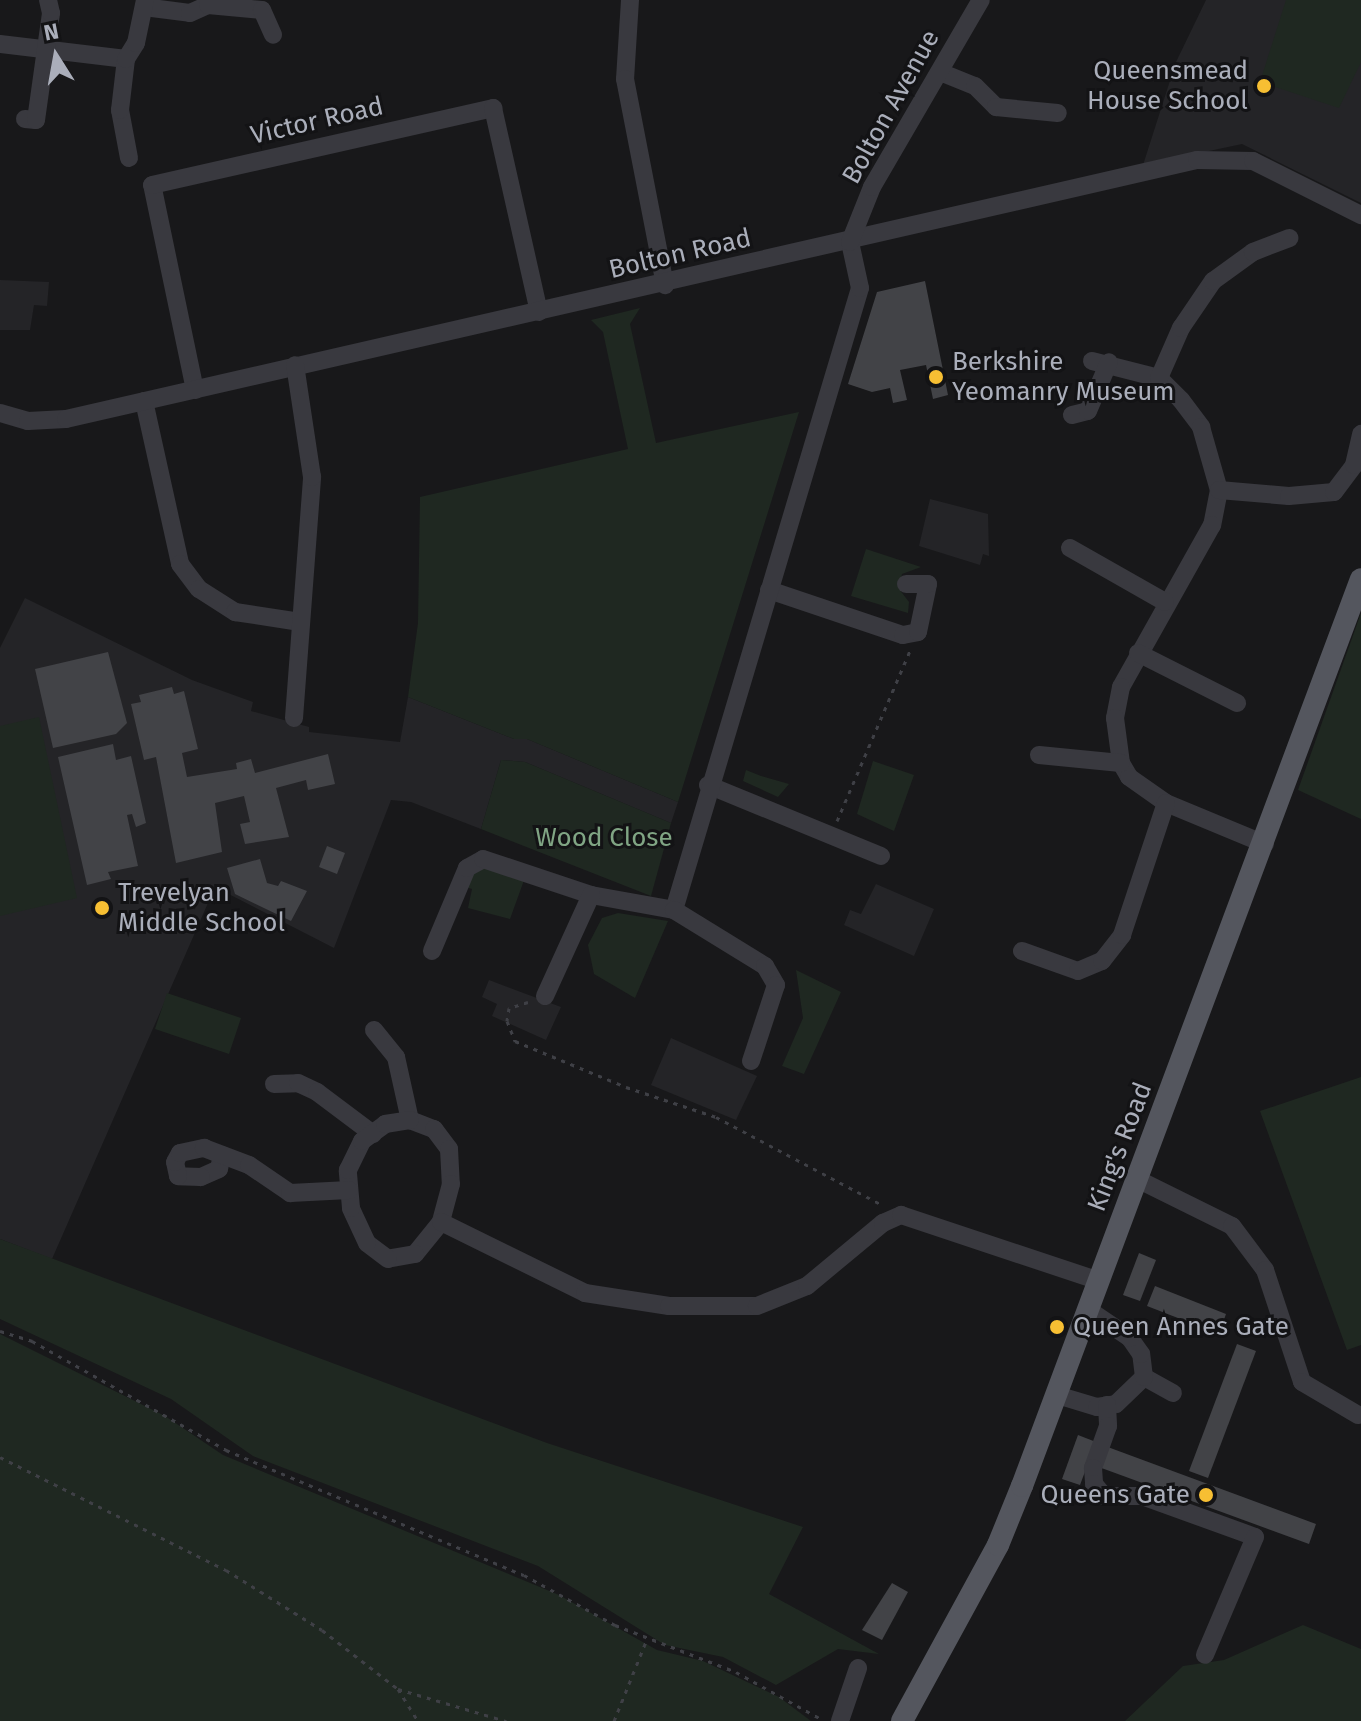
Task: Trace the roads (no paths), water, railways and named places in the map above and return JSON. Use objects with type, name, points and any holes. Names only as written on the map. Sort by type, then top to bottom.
[{"type":"main road","name":"King's Road","points":[[902,1721],[998,1545],[1265,844],[1361,579]]},
{"type":"street","points":[[25,119],[36,120],[47,48],[48,0]]},
{"type":"street","points":[[630,0],[625,79],[665,285]]},
{"type":"street","name":"Bolton Avenue","points":[[850,242],[872,187],[981,0]]},
{"type":"street","points":[[129,158],[120,110],[126,59],[136,43],[144,3],[190,13],[208,5],[262,10],[273,35]]},
{"type":"street","points":[[0,44],[126,59]]},
{"type":"street","points":[[940,72],[975,86],[996,107],[1058,113]]},
{"type":"street","name":"Victor Road","points":[[195,390],[152,185],[493,108],[539,312]]},
{"type":"street","name":"Bolton Road","points":[[0,413],[28,421],[66,419],[295,365],[665,285],[1197,160],[1230,157],[1253,161],[1361,215]]},
{"type":"street","points":[[1159,378],[1181,328],[1213,281],[1253,252],[1289,238]]},
{"type":"street","points":[[674,910],[708,785],[860,288],[850,242]]},
{"type":"street","points":[[1072,415],[1088,411],[1100,361],[1159,378],[1201,427],[1219,490],[1212,525],[1165,602],[1121,687],[1115,718],[1121,763],[1129,777],[1166,803],[1265,844]]},
{"type":"street","points":[[294,718],[312,477],[295,365]]},
{"type":"street","points":[[144,401],[180,564],[199,589],[235,612],[300,622]]},
{"type":"street","points":[[1219,490],[1289,496],[1334,492],[1354,465],[1361,434]]},
{"type":"street","points":[[1070,548],[1165,602]]},
{"type":"street","points":[[769,590],[903,635],[918,632],[928,584],[906,584]]},
{"type":"street","points":[[1138,653],[1237,703]]},
{"type":"street","points":[[1039,755],[1121,763]]},
{"type":"street","points":[[708,785],[881,856]]},
{"type":"street","points":[[1022,951],[1078,971],[1102,961],[1122,935],[1166,803]]},
{"type":"street","points":[[432,951],[467,868],[483,859],[591,895],[674,910],[765,966],[776,985],[751,1061]]},
{"type":"street","points":[[545,996],[591,895]]},
{"type":"street","points":[[374,1030],[396,1057],[410,1120]]},
{"type":"street","points":[[274,1084],[298,1083],[317,1092],[373,1134]]},
{"type":"street","points":[[410,1120],[434,1129],[449,1149],[451,1184],[441,1222],[415,1254],[388,1259],[367,1243],[351,1208],[348,1170],[362,1141],[373,1134],[385,1124],[410,1120]]},
{"type":"street","points":[[222,1155],[249,1165],[290,1193],[349,1190]]},
{"type":"street","points":[[1137,1179],[1232,1226],[1265,1270],[1302,1382],[1358,1415]]},
{"type":"street","points":[[441,1222],[585,1293],[669,1306],[757,1306],[807,1286],[883,1223],[901,1215],[1099,1281]]},
{"type":"street","points":[[1057,1395],[1107,1405],[1132,1393],[1144,1377],[1141,1354],[1130,1338],[1089,1310]]},
{"type":"street","points":[[1144,1377],[1173,1393]]},
{"type":"street","points":[[1107,1405],[1108,1426],[1093,1468],[1094,1484],[1104,1496],[1142,1496],[1255,1537],[1205,1655]]},
{"type":"street","points":[[840,1720],[858,1668]]},
{"type":"place","name":"Queensmead House School","points":[[1264,86]]},
{"type":"place","name":"Berkshire Yeomanry Museum","points":[[936,377]]},
{"type":"place","name":"Trevelyan Middle School","points":[[102,908]]},
{"type":"place","name":"Queen Annes Gate","points":[[1057,1327]]},
{"type":"place","name":"Queens Gate","points":[[1206,1495]]},
{"type":"park label","name":"Wood Close","points":[[604,838]]}]
